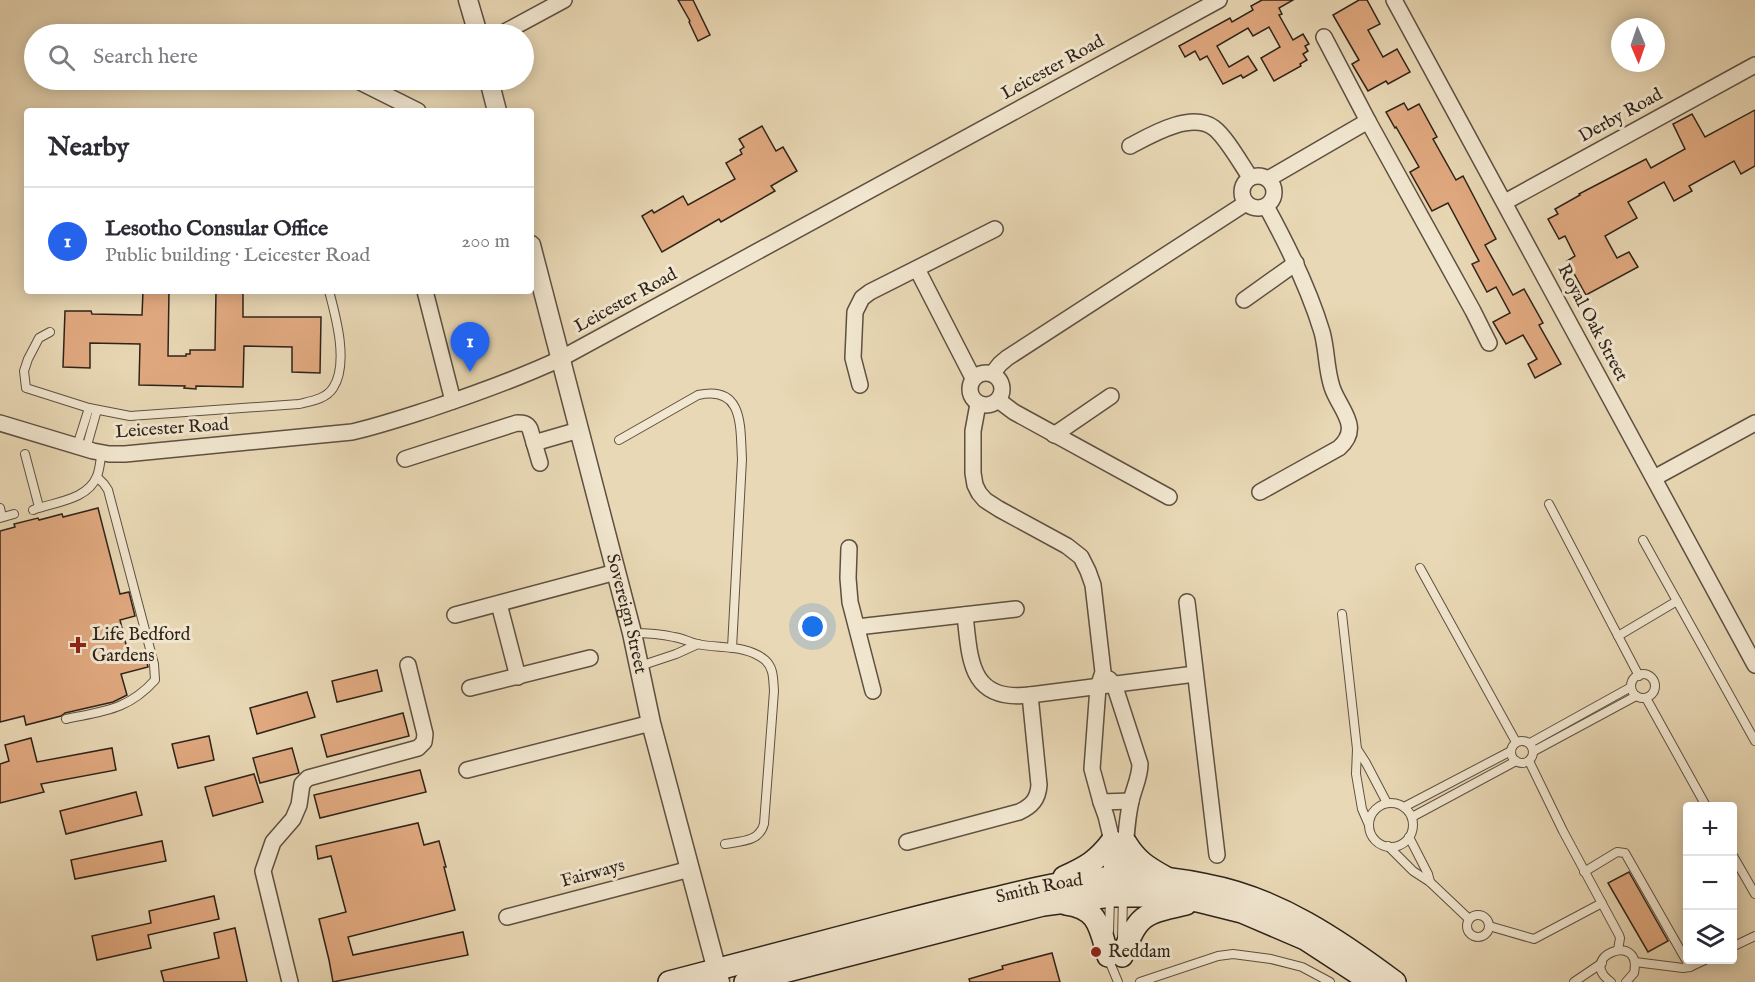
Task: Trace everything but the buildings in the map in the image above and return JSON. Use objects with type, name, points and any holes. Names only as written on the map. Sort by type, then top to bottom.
[{"type":"main road","points":[[1041,887],[1082,869],[1119,842],[1143,864],[1168,879]]},
{"type":"main road","name":"Smith Road","points":[[745,982],[1117,886],[1168,879],[1236,892],[1283,911],[1371,982]]},
{"type":"main road","name":"Smith Road","points":[[669,982],[718,976],[938,911],[1071,881],[1117,886],[1160,896],[1198,901],[1242,912],[1309,933],[1365,959],[1395,982]]},
{"type":"main road","points":[[1116,968],[1136,925],[1143,918],[1151,913],[1198,901]]},
{"type":"main road","points":[[1055,903],[1082,907],[1094,916],[1116,968]]},
{"type":"street","points":[[468,0],[475,24]]},
{"type":"street","points":[[520,24],[564,0]]},
{"type":"street","name":"Leicester Road","points":[[0,423],[102,453],[125,454],[352,432],[453,401],[532,372],[560,359],[1219,0]]},
{"type":"street","name":"Royal Oak Street","points":[[1394,0],[1755,664]]},
{"type":"street","points":[[1324,37],[1489,343]]},
{"type":"street","name":"Derby Road","points":[[1505,202],[1755,65]]},
{"type":"street","points":[[376,90],[412,108]]},
{"type":"street","points":[[492,90],[496,108]]},
{"type":"street","points":[[1268,179],[1368,121]]},
{"type":"street","points":[[1130,146],[1153,133],[1171,127],[1184,123],[1204,123],[1214,128],[1223,138],[1250,177]]},
{"type":"street","points":[[1256,175],[1268,179],[1274,190],[1271,202],[1266,206],[1256,208],[1246,203],[1242,197],[1241,189],[1250,177],[1256,175]]},
{"type":"street","points":[[992,374],[1007,358],[1246,203]]},
{"type":"street","points":[[1260,492],[1339,448],[1349,436],[1349,421],[1332,389],[1322,333],[1296,263],[1266,206]]},
{"type":"street","points":[[860,385],[853,358],[855,312],[862,298],[995,229]]},
{"type":"street","name":"Sovereign Street","points":[[534,257],[632,633],[651,723],[718,976]]},
{"type":"street","points":[[1244,300],[1296,263]]},
{"type":"street","points":[[917,269],[973,378]]},
{"type":"street","points":[[426,294],[453,401]]},
{"type":"street","points":[[986,372],[999,379],[1002,393],[998,400],[992,405],[985,406],[972,399],[969,384],[973,378],[986,372]]},
{"type":"street","points":[[1054,435],[1111,396]]},
{"type":"street","points":[[998,400],[1054,435],[1169,497]]},
{"type":"street","points":[[978,404],[973,431],[975,485],[985,500],[1067,546],[1081,557],[1093,585],[1105,681],[1140,764],[1140,773],[1119,842],[1117,886]]},
{"type":"street","points":[[405,459],[517,423],[528,425],[540,463]]},
{"type":"street","points":[[1654,478],[1755,423]]},
{"type":"street","points":[[534,443],[579,430]]},
{"type":"street","points":[[849,548],[848,590],[873,691]]},
{"type":"street","points":[[455,615],[616,572]]},
{"type":"street","points":[[1187,602],[1217,855]]},
{"type":"street","points":[[499,604],[518,677]]},
{"type":"street","points":[[857,627],[1016,609]]},
{"type":"street","points":[[964,615],[969,656],[975,672],[984,685],[994,692],[1008,696],[1030,695],[1105,681],[1195,674]]},
{"type":"street","points":[[470,688],[590,658]]},
{"type":"street","points":[[290,982],[263,871],[273,842],[293,819],[299,805],[302,784],[308,778],[418,748],[424,742],[425,734],[408,665]]},
{"type":"street","points":[[1105,681],[1092,758],[1095,782],[1101,802],[1119,842]]},
{"type":"street","points":[[907,842],[1019,812],[1034,802],[1039,784],[1030,695]]},
{"type":"street","points":[[467,770],[651,723]]},
{"type":"street","points":[[1101,802],[1131,801]]},
{"type":"street","name":"Fairways","points":[[507,917],[690,869]]},
{"type":"lane","points":[[50,332],[39,338],[28,359],[24,371],[26,388],[88,408],[130,416],[299,404],[320,399],[333,389],[339,373],[340,344],[330,294]]},
{"type":"lane","points":[[620,440],[698,395],[723,394],[732,401],[738,413],[742,459],[732,648]]},
{"type":"lane","points":[[82,448],[88,408]]},
{"type":"lane","points":[[82,448],[97,410]]},
{"type":"lane","points":[[25,454],[36,508],[80,495],[89,488],[97,477],[102,453]]},
{"type":"lane","points":[[66,719],[128,703],[139,696],[155,680],[154,664],[108,490],[97,477]]},
{"type":"lane","points":[[1549,504],[1639,676]]},
{"type":"lane","points":[[0,508],[1,518],[14,514]]},
{"type":"lane","points":[[1643,540],[1755,741]]},
{"type":"lane","points":[[1420,568],[1516,742]]},
{"type":"lane","points":[[1618,636],[1677,601]]},
{"type":"lane","points":[[1342,614],[1357,749],[1356,774],[1362,809],[1371,834],[1376,841],[1388,846],[1413,871],[1430,882],[1469,919]]},
{"type":"lane","points":[[632,633],[676,637],[698,644],[746,650],[766,661],[772,671],[774,690],[762,831],[753,839],[725,844]]},
{"type":"lane","points":[[639,666],[698,644]]},
{"type":"lane","points":[[1639,676],[1649,676],[1654,682],[1653,693],[1646,698],[1636,696],[1631,687],[1633,680],[1639,676]]},
{"type":"lane","points":[[1532,747],[1573,719],[1631,687]]},
{"type":"lane","points":[[1532,747],[1577,728],[1636,696]]},
{"type":"lane","points":[[1646,698],[1703,802]]},
{"type":"lane","points":[[1573,719],[1577,728]]},
{"type":"lane","points":[[1404,807],[1511,751],[1516,742],[1523,740],[1532,747]]},
{"type":"lane","points":[[1511,751],[1516,761],[1522,763],[1532,758],[1532,747]]},
{"type":"lane","points":[[1357,749],[1387,803]]},
{"type":"lane","points":[[1412,817],[1516,761]]},
{"type":"lane","points":[[1528,761],[1620,938],[1617,950]]},
{"type":"lane","points":[[1449,783],[1455,794]]},
{"type":"lane","points":[[1369,825],[1374,811],[1380,806],[1396,803],[1404,807],[1412,817],[1413,827],[1409,837],[1400,844],[1388,846]]},
{"type":"lane","points":[[1409,837],[1430,882]]},
{"type":"lane","points":[[1584,872],[1617,852],[1625,853],[1690,967]]},
{"type":"lane","points":[[1733,856],[1755,894]]},
{"type":"lane","points":[[1116,968],[1117,886]]},
{"type":"lane","points":[[1116,968],[1117,886]]},
{"type":"lane","points":[[1490,926],[1534,939],[1602,903]]},
{"type":"lane","points":[[1475,915],[1488,920],[1490,926],[1484,936],[1474,937],[1467,929],[1469,919],[1475,915]]},
{"type":"lane","points":[[1737,945],[1755,936]]},
{"type":"lane","points":[[1574,982],[1602,963],[1607,954],[1617,950],[1628,953],[1635,962],[1634,973],[1626,982]]},
{"type":"lane","points":[[1140,982],[1218,956],[1233,954],[1302,966],[1330,982]]},
{"type":"lane","points":[[1635,962],[1683,968],[1696,964]]},
{"type":"lane","points":[[1602,963],[1603,974],[1611,982]]},
{"type":"place","name":"Lesotho Consular Office","points":[[470,372]]},
{"type":"place","name":"Life Bedford Gardens","points":[[78,645]]},
{"type":"place","name":"Reddam","points":[[1096,952]]}]
